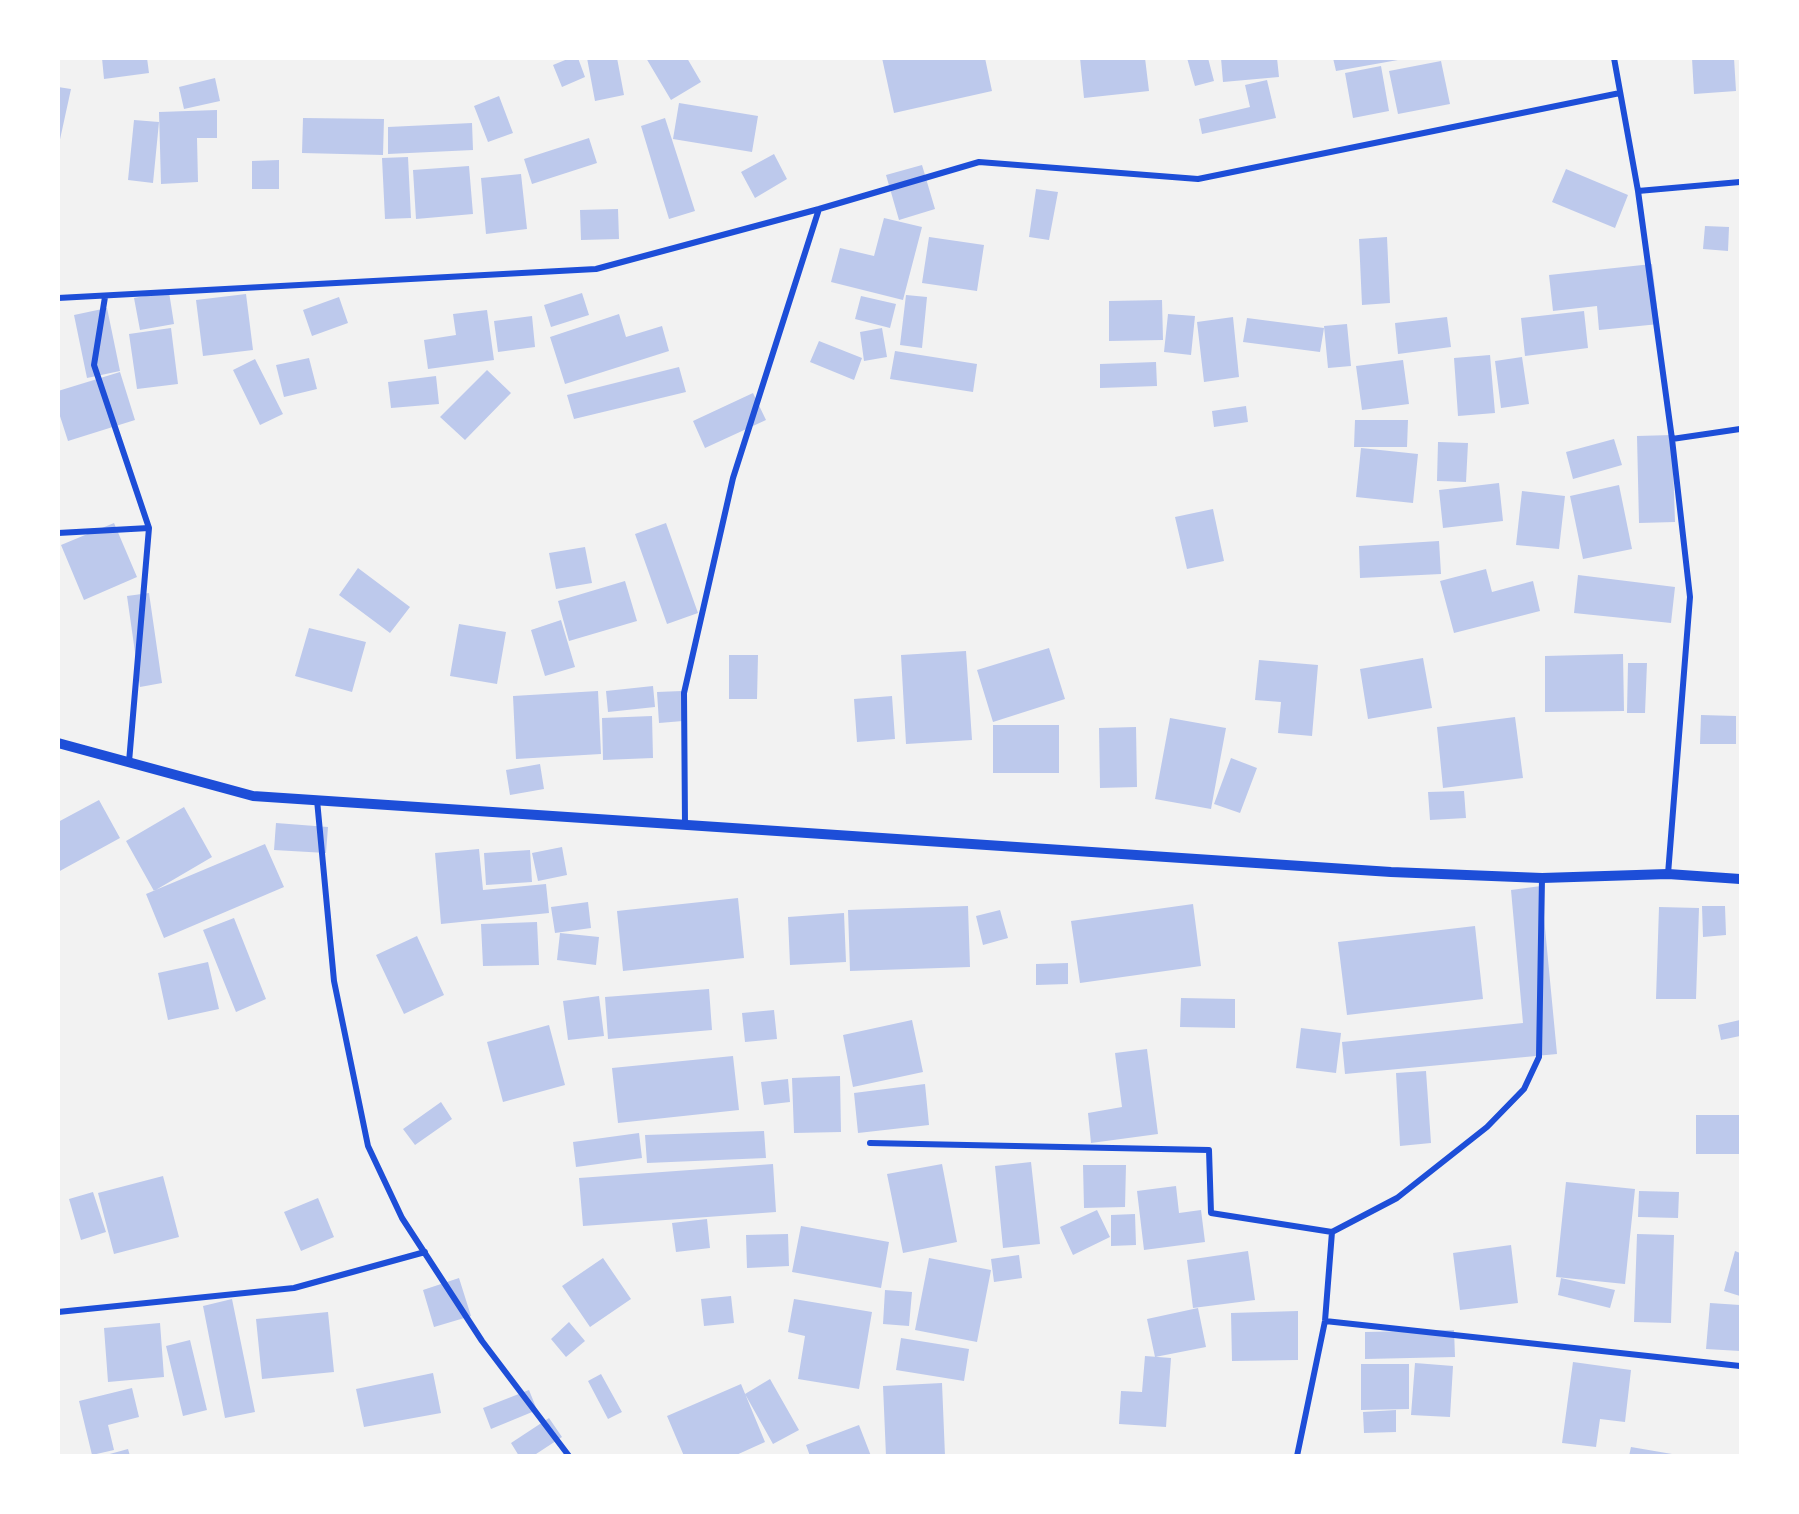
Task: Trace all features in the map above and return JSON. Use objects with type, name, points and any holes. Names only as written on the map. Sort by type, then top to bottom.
[{"type":"street","points":[[1614,58],[1638,190],[1690,597],[1668,874]]},
{"type":"street","points":[[58,298],[596,269],[819,209],[980,162],[1198,179],[1620,93]]},
{"type":"street","points":[[1638,190],[1740,182]]},
{"type":"street","points":[[685,825],[684,693],[733,478],[819,209]]},
{"type":"street","points":[[105,297],[94,365],[148,528],[129,762]]},
{"type":"street","points":[[1671,439],[1740,429]]},
{"type":"street","points":[[58,533],[148,528]]},
{"type":"street","points":[[58,743],[253,796],[1391,872],[1542,879],[1668,874],[1740,879]]},
{"type":"street","points":[[317,800],[334,981],[368,1146],[402,1218],[424,1252],[482,1341],[568,1455]]},
{"type":"street","points":[[870,1143],[1209,1150],[1210,1213],[1332,1232],[1397,1197],[1486,1127],[1524,1089],[1539,1057],[1542,879]]},
{"type":"street","points":[[1297,1455],[1325,1322],[1332,1232]]},
{"type":"street","points":[[58,1312],[294,1288],[424,1252]]},
{"type":"street","points":[[1325,1322],[1740,1366]]},
{"type":"building","points":[[102,58],[147,58],[149,73],[104,79]]},
{"type":"building","points":[[570,58],[578,58],[585,77],[562,87],[553,65]]},
{"type":"building","points":[[587,58],[617,58],[624,95],[595,101]]},
{"type":"building","points":[[646,58],[687,58],[701,82],[671,100]]},
{"type":"building","points":[[882,58],[985,58],[992,91],[894,113]]},
{"type":"building","points":[[1080,58],[1145,58],[1149,91],[1084,98]]},
{"type":"building","points":[[1187,58],[1208,58],[1214,81],[1195,86]]},
{"type":"building","points":[[1221,58],[1277,58],[1279,77],[1223,82]]},
{"type":"building","points":[[1333,58],[1398,58],[1398,60],[1336,71]]},
{"type":"building","points":[[1692,58],[1734,58],[1736,91],[1694,94]]},
{"type":"building","points":[[1441,61],[1450,104],[1398,114],[1389,71]]},
{"type":"building","points":[[1381,66],[1389,111],[1353,118],[1345,73]]},
{"type":"building","points":[[215,78],[220,101],[184,109],[179,87]]},
{"type":"building","points":[[1267,80],[1276,118],[1202,134],[1199,119],[1250,107],[1245,85]]},
{"type":"building","points":[[58,87],[71,89],[59,144],[58,144]]},
{"type":"building","points":[[499,96],[513,133],[488,142],[474,106]]},
{"type":"building","points":[[679,103],[758,116],[752,152],[673,139]]},
{"type":"building","points":[[217,110],[217,138],[197,138],[198,182],[161,184],[159,112]]},
{"type":"building","points":[[303,118],[384,119],[383,155],[302,153]]},
{"type":"building","points":[[665,118],[695,211],[669,219],[641,126]]},
{"type":"building","points":[[134,120],[159,122],[153,183],[128,180]]},
{"type":"building","points":[[472,123],[473,150],[388,154],[388,127]]},
{"type":"building","points":[[589,138],[597,163],[532,184],[524,159]]},
{"type":"building","points":[[774,154],[787,179],[755,198],[741,172]]},
{"type":"building","points":[[408,157],[411,218],[385,219],[382,158]]},
{"type":"building","points":[[279,160],[279,189],[252,189],[252,161]]},
{"type":"building","points":[[922,165],[935,209],[899,220],[886,175]]},
{"type":"building","points":[[469,166],[473,214],[416,219],[413,170]]},
{"type":"building","points":[[1566,169],[1628,195],[1615,228],[1552,202]]},
{"type":"building","points":[[521,174],[527,229],[486,234],[481,178]]},
{"type":"building","points":[[1036,189],[1058,192],[1049,240],[1029,237]]},
{"type":"building","points":[[618,209],[619,239],[581,240],[580,210]]},
{"type":"building","points":[[884,218],[922,227],[903,300],[831,282],[840,248],[874,256]]},
{"type":"building","points":[[1705,226],[1729,227],[1728,251],[1703,249]]},
{"type":"building","points":[[929,237],[984,245],[977,291],[922,283]]},
{"type":"building","points":[[1387,237],[1390,303],[1362,305],[1359,239]]},
{"type":"building","points":[[1652,264],[1659,324],[1599,330],[1597,306],[1553,311],[1549,275]]},
{"type":"building","points":[[169,292],[174,324],[140,330],[134,298]]},
{"type":"building","points":[[582,293],[589,315],[551,327],[544,305]]},
{"type":"building","points":[[246,294],[253,350],[203,356],[196,300]]},
{"type":"building","points":[[906,295],[927,297],[922,348],[900,345]]},
{"type":"building","points":[[861,296],[896,304],[890,328],[855,319]]},
{"type":"building","points":[[339,297],[348,323],[312,336],[303,310]]},
{"type":"building","points":[[1162,300],[1163,340],[1109,341],[1109,301]]},
{"type":"building","points":[[107,308],[120,371],[87,378],[74,315]]},
{"type":"building","points":[[487,310],[494,360],[428,369],[424,340],[456,335],[453,314]]},
{"type":"building","points":[[1584,311],[1588,348],[1525,356],[1521,318]]},
{"type":"building","points":[[619,314],[626,337],[662,326],[669,351],[565,384],[550,337]]},
{"type":"building","points":[[1168,314],[1195,316],[1191,355],[1164,352]]},
{"type":"building","points":[[532,316],[535,347],[498,352],[494,321]]},
{"type":"building","points":[[1233,317],[1239,377],[1204,382],[1197,322]]},
{"type":"building","points":[[1447,317],[1451,347],[1398,354],[1395,323]]},
{"type":"building","points":[[1247,318],[1324,328],[1320,352],[1243,342]]},
{"type":"building","points":[[1347,324],[1351,366],[1328,368],[1324,326]]},
{"type":"building","points":[[171,328],[178,384],[137,389],[129,334]]},
{"type":"building","points":[[882,328],[887,357],[864,361],[860,332]]},
{"type":"building","points":[[819,341],[862,358],[854,380],[810,362]]},
{"type":"building","points":[[895,351],[977,364],[973,392],[890,379]]},
{"type":"building","points":[[1490,355],[1495,413],[1458,416],[1454,358]]},
{"type":"building","points":[[1522,357],[1529,404],[1501,408],[1495,361]]},
{"type":"building","points":[[309,358],[317,389],[284,397],[276,365]]},
{"type":"building","points":[[255,359],[283,414],[260,425],[233,370]]},
{"type":"building","points":[[1403,360],[1409,404],[1362,410],[1356,366]]},
{"type":"building","points":[[1156,362],[1157,386],[1100,388],[1100,364]]},
{"type":"building","points":[[679,367],[686,392],[574,419],[567,395]]},
{"type":"building","points":[[487,370],[511,393],[465,440],[440,417]]},
{"type":"building","points":[[120,372],[135,420],[68,441],[58,410],[58,391]]},
{"type":"building","points":[[436,376],[439,404],[391,408],[388,382]]},
{"type":"building","points":[[753,393],[766,420],[705,448],[693,421]]},
{"type":"building","points":[[1246,406],[1248,422],[1214,427],[1212,411]]},
{"type":"building","points":[[1355,420],[1408,420],[1407,447],[1354,447]]},
{"type":"building","points":[[1672,435],[1675,522],[1639,523],[1637,436]]},
{"type":"building","points":[[1614,439],[1622,465],[1573,479],[1566,452]]},
{"type":"building","points":[[1438,442],[1468,443],[1466,482],[1437,481]]},
{"type":"building","points":[[1361,448],[1418,454],[1413,503],[1356,497]]},
{"type":"building","points":[[1499,483],[1503,521],[1443,528],[1439,490]]},
{"type":"building","points":[[1619,485],[1632,549],[1583,559],[1570,496]]},
{"type":"building","points":[[1522,491],[1565,496],[1559,549],[1516,545]]},
{"type":"building","points":[[1213,509],[1224,561],[1187,569],[1175,517]]},
{"type":"building","points":[[114,523],[137,577],[84,600],[61,545]]},
{"type":"building","points":[[666,523],[698,613],[667,624],[635,534]]},
{"type":"building","points":[[1439,541],[1441,574],[1360,578],[1359,546]]},
{"type":"building","points":[[585,547],[592,583],[556,589],[549,553]]},
{"type":"building","points":[[358,568],[410,607],[390,633],[339,595]]},
{"type":"building","points":[[1486,569],[1492,592],[1533,581],[1540,611],[1454,633],[1440,581]]},
{"type":"building","points":[[1578,575],[1675,587],[1671,623],[1574,613]]},
{"type":"building","points":[[625,581],[637,621],[569,641],[558,601]]},
{"type":"building","points":[[149,593],[162,683],[140,687],[127,596]]},
{"type":"building","points":[[561,620],[575,667],[545,676],[531,630]]},
{"type":"building","points":[[459,624],[506,632],[497,684],[450,676]]},
{"type":"building","points":[[309,628],[366,642],[352,692],[295,676]]},
{"type":"building","points":[[1049,648],[1065,699],[993,722],[977,670]]},
{"type":"building","points":[[966,651],[972,740],[906,744],[901,655]]},
{"type":"building","points":[[1623,654],[1624,711],[1545,712],[1545,656]]},
{"type":"building","points":[[729,655],[758,655],[757,699],[729,699]]},
{"type":"building","points":[[1423,658],[1432,708],[1368,719],[1360,669]]},
{"type":"building","points":[[1259,660],[1318,665],[1312,736],[1278,733],[1281,702],[1255,700]]},
{"type":"building","points":[[1628,663],[1647,663],[1645,713],[1627,713]]},
{"type":"building","points":[[653,686],[655,707],[608,712],[606,691]]},
{"type":"building","points":[[598,691],[601,754],[516,759],[513,696]]},
{"type":"building","points":[[682,691],[683,721],[659,723],[657,692]]},
{"type":"building","points":[[892,696],[895,739],[857,742],[854,699]]},
{"type":"building","points":[[1701,715],[1736,716],[1736,744],[1700,744]]},
{"type":"building","points":[[652,716],[653,758],[603,760],[602,718]]},
{"type":"building","points":[[1515,717],[1523,778],[1443,788],[1437,727]]},
{"type":"building","points":[[1170,718],[1226,728],[1211,809],[1155,799]]},
{"type":"building","points":[[993,725],[1059,725],[1059,773],[993,773]]},
{"type":"building","points":[[1136,727],[1137,787],[1100,788],[1099,728]]},
{"type":"building","points":[[1231,758],[1257,768],[1240,813],[1214,804]]},
{"type":"building","points":[[540,764],[544,789],[510,795],[506,770]]},
{"type":"building","points":[[1464,791],[1466,818],[1430,820],[1428,792]]},
{"type":"building","points":[[99,800],[120,838],[58,872],[58,822]]},
{"type":"building","points":[[184,807],[212,857],[154,891],[126,841]]},
{"type":"building","points":[[276,823],[328,827],[326,853],[274,850]]},
{"type":"building","points":[[265,844],[284,887],[164,938],[146,894]]},
{"type":"building","points":[[562,847],[567,875],[538,881],[532,853]]},
{"type":"building","points":[[479,849],[483,890],[546,884],[549,913],[441,924],[435,853]]},
{"type":"building","points":[[530,850],[532,882],[486,885],[484,853]]},
{"type":"building","points":[[1541,886],[1557,1054],[1345,1074],[1342,1042],[1523,1023],[1511,890]]},
{"type":"building","points":[[738,898],[744,958],[623,971],[617,911]]},
{"type":"building","points":[[588,902],[591,928],[555,933],[551,907]]},
{"type":"building","points":[[1193,904],[1201,966],[1080,983],[1071,921]]},
{"type":"building","points":[[968,906],[970,967],[850,971],[848,910]]},
{"type":"building","points":[[1702,906],[1725,906],[1726,935],[1703,937]]},
{"type":"building","points":[[1659,907],[1699,908],[1696,999],[1656,999]]},
{"type":"building","points":[[1000,910],[1008,938],[983,945],[976,916]]},
{"type":"building","points":[[844,913],[846,962],[790,965],[788,917]]},
{"type":"building","points":[[234,918],[266,999],[236,1012],[203,930]]},
{"type":"building","points":[[537,922],[539,965],[483,966],[481,924]]},
{"type":"building","points":[[1475,926],[1483,999],[1347,1015],[1338,942]]},
{"type":"building","points":[[560,933],[599,937],[596,965],[557,960]]},
{"type":"building","points":[[417,936],[444,995],[404,1014],[376,955]]},
{"type":"building","points":[[208,962],[219,1009],[168,1020],[158,973]]},
{"type":"building","points":[[1068,963],[1068,984],[1036,985],[1036,964]]},
{"type":"building","points":[[709,989],[712,1030],[608,1039],[605,997]]},
{"type":"building","points":[[599,996],[604,1036],[568,1040],[563,1001]]},
{"type":"building","points":[[1181,998],[1235,999],[1235,1028],[1180,1027]]},
{"type":"building","points":[[774,1010],[777,1039],[745,1042],[742,1013]]},
{"type":"building","points":[[912,1020],[923,1072],[853,1087],[843,1035]]},
{"type":"building","points":[[1740,1020],[1740,1036],[1721,1040],[1718,1025]]},
{"type":"building","points":[[549,1025],[565,1085],[503,1102],[487,1042]]},
{"type":"building","points":[[1301,1028],[1341,1033],[1336,1073],[1296,1068]]},
{"type":"building","points":[[1147,1049],[1158,1134],[1091,1143],[1088,1113],[1122,1107],[1115,1053]]},
{"type":"building","points":[[733,1056],[739,1110],[618,1123],[612,1068]]},
{"type":"building","points":[[1426,1071],[1431,1143],[1400,1146],[1396,1073]]},
{"type":"building","points":[[840,1076],[841,1132],[794,1133],[792,1078]]},
{"type":"building","points":[[788,1079],[790,1102],[764,1105],[761,1082]]},
{"type":"building","points":[[925,1084],[929,1125],[858,1133],[854,1093]]},
{"type":"building","points":[[441,1102],[452,1119],[415,1145],[403,1129]]},
{"type":"building","points":[[1696,1115],[1740,1115],[1740,1154],[1696,1154]]},
{"type":"building","points":[[764,1131],[766,1158],[647,1163],[645,1135]]},
{"type":"building","points":[[639,1133],[642,1158],[576,1167],[573,1142]]},
{"type":"building","points":[[1031,1162],[1040,1244],[1003,1248],[995,1166]]},
{"type":"building","points":[[773,1164],[776,1212],[583,1226],[579,1178]]},
{"type":"building","points":[[942,1164],[957,1242],[903,1253],[887,1174]]},
{"type":"building","points":[[1083,1165],[1126,1165],[1125,1207],[1084,1208]]},
{"type":"building","points":[[163,1176],[179,1237],[114,1254],[98,1193]]},
{"type":"building","points":[[1566,1182],[1635,1189],[1625,1284],[1556,1277]]},
{"type":"building","points":[[1176,1186],[1179,1213],[1201,1210],[1205,1242],[1144,1250],[1137,1191]]},
{"type":"building","points":[[1639,1191],[1679,1192],[1678,1218],[1638,1217]]},
{"type":"building","points":[[93,1192],[106,1232],[81,1240],[69,1199]]},
{"type":"building","points":[[318,1198],[334,1237],[301,1251],[284,1212]]},
{"type":"building","points":[[1097,1210],[1110,1237],[1073,1255],[1060,1227]]},
{"type":"building","points":[[1135,1214],[1136,1245],[1111,1246],[1111,1215]]},
{"type":"building","points":[[707,1219],[710,1248],[676,1252],[672,1223]]},
{"type":"building","points":[[801,1226],[889,1242],[881,1288],[792,1272]]},
{"type":"building","points":[[788,1234],[789,1266],[747,1268],[746,1235]]},
{"type":"building","points":[[1637,1234],[1674,1235],[1671,1323],[1634,1322]]},
{"type":"building","points":[[1511,1245],[1518,1303],[1460,1310],[1453,1253]]},
{"type":"building","points":[[1248,1251],[1255,1300],[1193,1308],[1187,1260]]},
{"type":"building","points":[[1735,1251],[1740,1253],[1740,1296],[1724,1291]]},
{"type":"building","points":[[1019,1255],[1022,1278],[994,1282],[991,1259]]},
{"type":"building","points":[[603,1258],[631,1299],[590,1327],[562,1286]]},
{"type":"building","points":[[929,1258],[991,1270],[977,1342],[915,1330]]},
{"type":"building","points":[[459,1278],[471,1316],[434,1327],[423,1290]]},
{"type":"building","points":[[1561,1278],[1615,1290],[1610,1308],[1558,1295]]},
{"type":"building","points":[[885,1290],[912,1292],[909,1326],[883,1324]]},
{"type":"building","points":[[731,1296],[734,1323],[704,1326],[701,1299]]},
{"type":"building","points":[[232,1299],[255,1412],[225,1418],[203,1306]]},
{"type":"building","points":[[794,1299],[872,1312],[859,1389],[798,1379],[805,1336],[788,1332]]},
{"type":"building","points":[[1710,1303],[1740,1305],[1740,1351],[1706,1349]]},
{"type":"building","points":[[1198,1308],[1206,1347],[1155,1357],[1147,1319]]},
{"type":"building","points":[[1298,1311],[1298,1360],[1232,1361],[1231,1313]]},
{"type":"building","points":[[328,1312],[334,1372],[262,1379],[256,1319]]},
{"type":"building","points":[[569,1322],[585,1341],[566,1357],[551,1339]]},
{"type":"building","points":[[160,1323],[164,1377],[108,1382],[104,1328]]},
{"type":"building","points":[[1454,1330],[1455,1357],[1365,1359],[1365,1332]]},
{"type":"building","points":[[901,1338],[969,1349],[964,1381],[896,1370]]},
{"type":"building","points":[[190,1340],[207,1410],[183,1416],[166,1346]]},
{"type":"building","points":[[1145,1356],[1171,1358],[1166,1427],[1119,1424],[1121,1391],[1142,1392]]},
{"type":"building","points":[[1573,1362],[1631,1370],[1625,1422],[1600,1419],[1596,1447],[1562,1443]]},
{"type":"building","points":[[1415,1363],[1453,1366],[1450,1417],[1411,1415]]},
{"type":"building","points":[[1361,1364],[1409,1364],[1409,1409],[1361,1410]]},
{"type":"building","points":[[433,1373],[441,1413],[364,1427],[356,1389]]},
{"type":"building","points":[[601,1374],[622,1412],[608,1419],[588,1381]]},
{"type":"building","points":[[770,1379],[799,1430],[773,1444],[745,1394]]},
{"type":"building","points":[[942,1383],[945,1456],[886,1456],[883,1386]]},
{"type":"building","points":[[741,1384],[765,1442],[734,1456],[684,1456],[667,1416]]},
{"type":"building","points":[[132,1388],[139,1417],[108,1425],[114,1450],[92,1455],[79,1401]]},
{"type":"building","points":[[529,1390],[537,1410],[491,1429],[483,1408]]},
{"type":"building","points":[[1396,1410],[1396,1432],[1364,1433],[1363,1412]]},
{"type":"building","points":[[549,1418],[562,1437],[533,1456],[519,1456],[511,1443]]},
{"type":"building","points":[[859,1425],[871,1456],[810,1456],[806,1445]]},
{"type":"building","points":[[1631,1447],[1672,1454],[1672,1456],[1629,1456]]},
{"type":"building","points":[[128,1449],[130,1456],[106,1456],[106,1455]]}]
